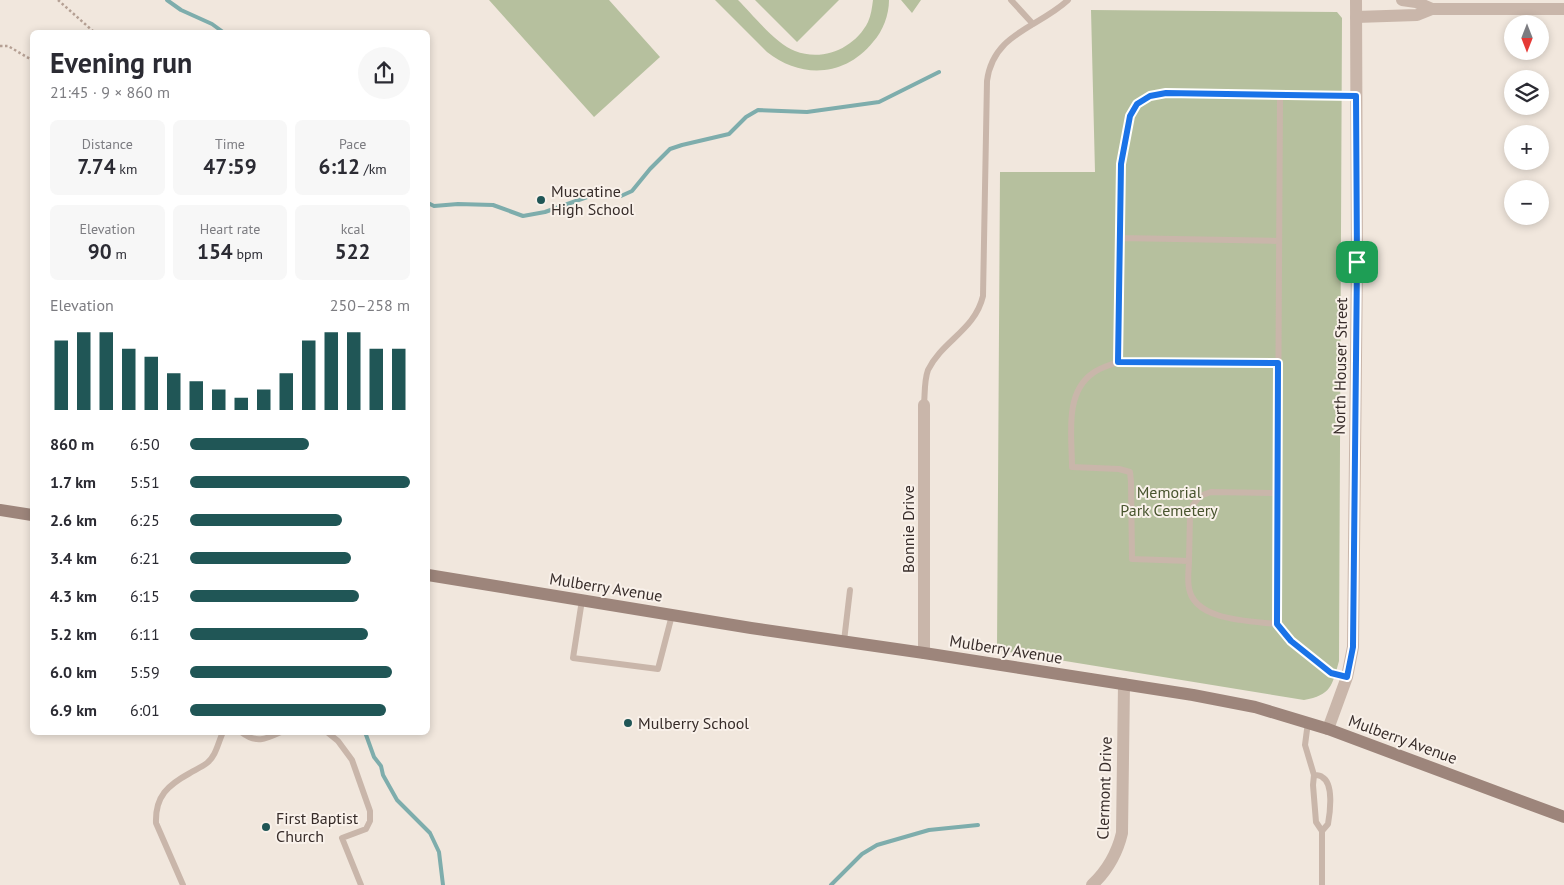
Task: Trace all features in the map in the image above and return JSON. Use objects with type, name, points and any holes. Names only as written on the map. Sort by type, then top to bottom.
[{"type":"main road","points":[[0,510],[30,515]]},
{"type":"main road","name":"Mulberry Avenue","points":[[430,575],[844,642],[1124,684],[1255,707],[1328,729],[1564,816]]},
{"type":"street","name":"North Houser Street","points":[[1328,729],[1347,677],[1353,647],[1357,272],[1356,0]]},
{"type":"street","points":[[1402,0],[1416,2],[1432,9]]},
{"type":"street","points":[[1356,17],[1417,15],[1432,9],[1564,9]]},
{"type":"street","name":"Bonnie Drive","points":[[924,405],[924,653]]},
{"type":"street","name":"Clermont Drive","points":[[1092,885],[1112,862],[1122,833],[1124,684]]},
{"type":"lane","points":[[1012,0],[1034,24]]},
{"type":"lane","points":[[924,405],[927,372],[940,354],[975,316],[983,296],[987,81],[990,64],[1003,45],[1068,0]]},
{"type":"lane","points":[[1118,362],[1121,164],[1130,116],[1137,104],[1150,96],[1166,93],[1356,96]]},
{"type":"lane","points":[[1280,95],[1277,624],[1291,641],[1331,673],[1347,677]]},
{"type":"lane","points":[[1120,238],[1279,241]]},
{"type":"lane","points":[[1188,561],[1132,559],[1130,472],[1119,468],[1072,466],[1072,411],[1078,387],[1093,372],[1118,362],[1278,363]]},
{"type":"lane","points":[[1277,624],[1214,615],[1201,609],[1193,599],[1189,589],[1188,561],[1190,515],[1193,505],[1200,496],[1211,492],[1278,493]]},
{"type":"lane","points":[[844,642],[850,590]]},
{"type":"lane","points":[[582,600],[573,658],[658,668],[672,615]]},
{"type":"lane","points":[[1308,722],[1306,745],[1314,775],[1316,822],[1322,831],[1322,885]]},
{"type":"lane","points":[[183,885],[156,823],[157,804],[164,790],[207,763],[214,756],[222,735]]},
{"type":"lane","points":[[246,735],[255,740],[267,739],[276,735]]},
{"type":"lane","points":[[330,735],[338,741],[352,760],[370,811],[370,821],[366,829],[342,838],[361,885]]},
{"type":"lane","points":[[1314,775],[1323,777],[1328,783],[1330,793],[1328,824],[1322,831]]},
{"type":"path","points":[[58,0],[92,30]]},
{"type":"path","points":[[0,46],[8,46],[30,59]]},
{"type":"green space","points":[[489,0],[609,0],[660,57],[594,117]]},
{"type":"green space","points":[[715,0],[738,0],[780,42],[795,51],[816,55],[827,54],[847,46],[868,22],[873,0],[889,0],[885,22],[880,33],[862,54],[836,68],[808,70],[780,61],[767,52]]},
{"type":"green space","points":[[755,0],[839,0],[797,42]]},
{"type":"green space","points":[[901,0],[921,0],[912,13]]},
{"type":"green space","name":"Memorial Park Cemetery","points":[[1091,10],[1337,12],[1342,18],[1339,661],[1329,688],[1313,698],[1304,700],[997,650],[1000,172],[1095,172]]},
{"type":"waterway","points":[[167,0],[181,10],[212,24],[220,30]]},
{"type":"waterway","points":[[430,204],[434,206],[458,204],[493,205],[523,216],[545,212],[590,196],[621,196],[632,191],[670,149],[729,134],[746,117],[758,110],[807,112],[879,102],[939,72]]},
{"type":"waterway","points":[[366,735],[374,757],[381,766],[383,775],[397,800],[430,833],[439,852],[443,885]]},
{"type":"waterway","points":[[831,885],[862,854],[877,845],[929,830],[978,825]]},
{"type":"place","name":"Muscatine High School","points":[[541,200]]},
{"type":"place","name":"Mulberry School","points":[[628,723]]},
{"type":"place","name":"First Baptist Church","points":[[266,827]]},
{"type":"route","points":[[1166,93],[1356,96],[1357,262],[1353,647],[1347,677],[1331,673],[1291,641],[1277,624],[1278,363],[1118,362],[1121,164],[1130,116],[1137,104],[1150,96],[1166,93]]}]
